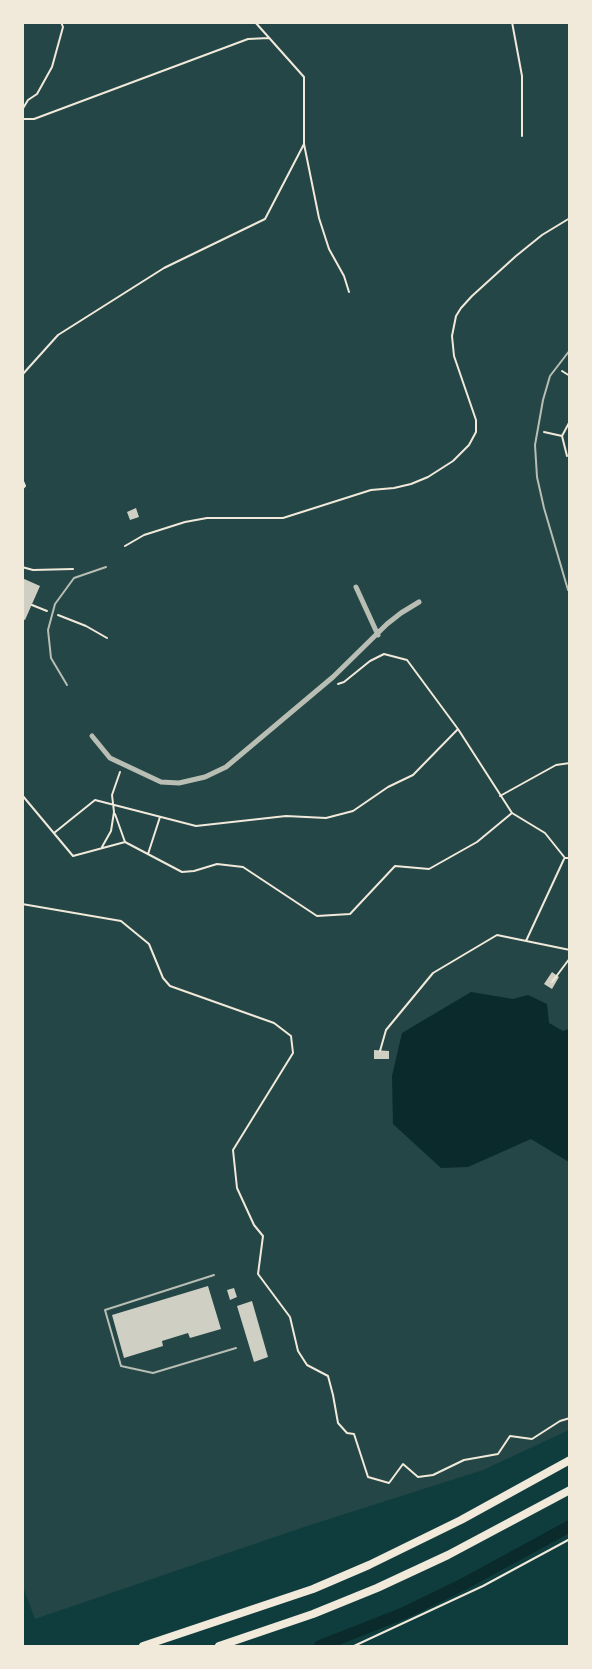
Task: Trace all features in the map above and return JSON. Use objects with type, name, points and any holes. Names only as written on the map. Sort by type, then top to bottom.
[{"type":"main road","points":[[144,1647],[313,1589],[360,1569],[461,1520],[570,1460]]},
{"type":"main road","points":[[219,1647],[313,1614],[377,1588],[448,1555],[570,1490]]},
{"type":"street","points":[[356,587],[378,635]]},
{"type":"street","points":[[92,736],[110,758],[161,782],[179,783],[205,777],[225,767],[333,677],[401,613],[420,602]]},
{"type":"lane","points":[[568,590],[554,546],[537,477],[535,445],[550,376],[570,350]]},
{"type":"lane","points":[[67,685],[51,658],[48,630],[52,613],[55,604],[74,578],[106,567]]},
{"type":"lane","points":[[214,1275],[105,1310],[121,1366],[153,1373],[236,1348]]},
{"type":"path","points":[[22,110],[28,100],[37,94],[52,67],[63,27],[61,22]]},
{"type":"path","points":[[255,22],[304,77],[304,144],[329,249],[344,276],[349,292]]},
{"type":"path","points":[[512,22],[522,76],[522,136]]},
{"type":"path","points":[[22,119],[34,119],[248,39],[269,38]]},
{"type":"path","points":[[22,375],[58,335],[164,268],[265,219],[304,144]]},
{"type":"path","points":[[124,546],[144,536],[185,522],[207,518],[283,518],[291,516],[371,490],[411,484],[428,477],[453,461],[470,445],[476,432],[476,420],[454,356],[452,336],[456,316],[460,308],[472,296],[516,256],[553,227],[570,218]]},
{"type":"path","points":[[567,456],[562,436],[570,421]]},
{"type":"path","points":[[538,430],[562,436]]},
{"type":"path","points":[[22,479],[25,486],[22,489]]},
{"type":"path","points":[[22,567],[33,570],[73,569]]},
{"type":"path","points":[[32,605],[86,626],[107,638]]},
{"type":"path","points":[[333,677],[338,685],[370,661],[384,654],[407,660],[458,729],[512,813],[545,833],[565,858]]},
{"type":"path","points":[[54,833],[95,800],[196,826],[286,816],[326,818],[352,811],[388,787],[413,775],[458,729]]},
{"type":"path","points":[[500,796],[556,765],[570,763]]},
{"type":"path","points":[[124,765],[112,795],[114,812],[125,842]]},
{"type":"path","points":[[22,795],[73,856],[125,842],[182,872],[194,872],[216,864],[243,867],[317,916],[350,914],[395,866],[429,868],[477,842],[512,813]]},
{"type":"path","points":[[102,847],[111,831],[114,812]]},
{"type":"path","points":[[148,854],[160,817]]},
{"type":"path","points":[[565,858],[570,858]]},
{"type":"path","points":[[526,941],[565,858]]},
{"type":"path","points":[[22,904],[121,921],[149,944],[163,978],[171,986],[274,1023],[291,1036],[292,1053],[233,1150],[237,1188],[254,1225],[263,1236],[258,1274],[290,1317],[298,1351],[307,1365],[328,1376],[338,1423],[347,1433],[354,1434],[368,1477],[389,1483],[403,1464],[418,1477],[433,1475],[464,1460],[498,1454],[510,1436],[532,1439],[560,1421],[570,1418]]},
{"type":"path","points":[[380,1051],[386,1030],[433,973],[497,935],[570,950]]},
{"type":"path","points":[[552,982],[570,958]]},
{"type":"path","points":[[354,1647],[483,1586],[570,1539]]},
{"type":"shaded area","points":[[22,23],[570,23],[569,1430],[483,1470],[304,1527],[35,1619],[22,1584]]},
{"type":"shaded area","points":[[471,992],[513,999],[528,995],[547,1004],[549,1023],[563,1031],[569,1029],[569,1162],[531,1139],[468,1167],[441,1168],[393,1124],[392,1076],[402,1033]]},
{"type":"building","points":[[136,508],[139,517],[130,520],[127,512]]},
{"type":"building","points":[[22,578],[40,586],[25,620],[22,619]]},
{"type":"building","points":[[552,972],[559,977],[552,989],[544,984]]},
{"type":"building","points":[[374,1050],[389,1051],[389,1059],[374,1059]]},
{"type":"building","points":[[208,1286],[221,1329],[190,1338],[188,1333],[162,1341],[163,1346],[124,1358],[112,1315]]},
{"type":"building","points":[[234,1288],[237,1297],[230,1300],[227,1290]]},
{"type":"building","points":[[252,1301],[268,1357],[254,1362],[237,1306]]},
{"type":"waterway","points":[[320,1646],[404,1613],[460,1586],[570,1526]]}]
